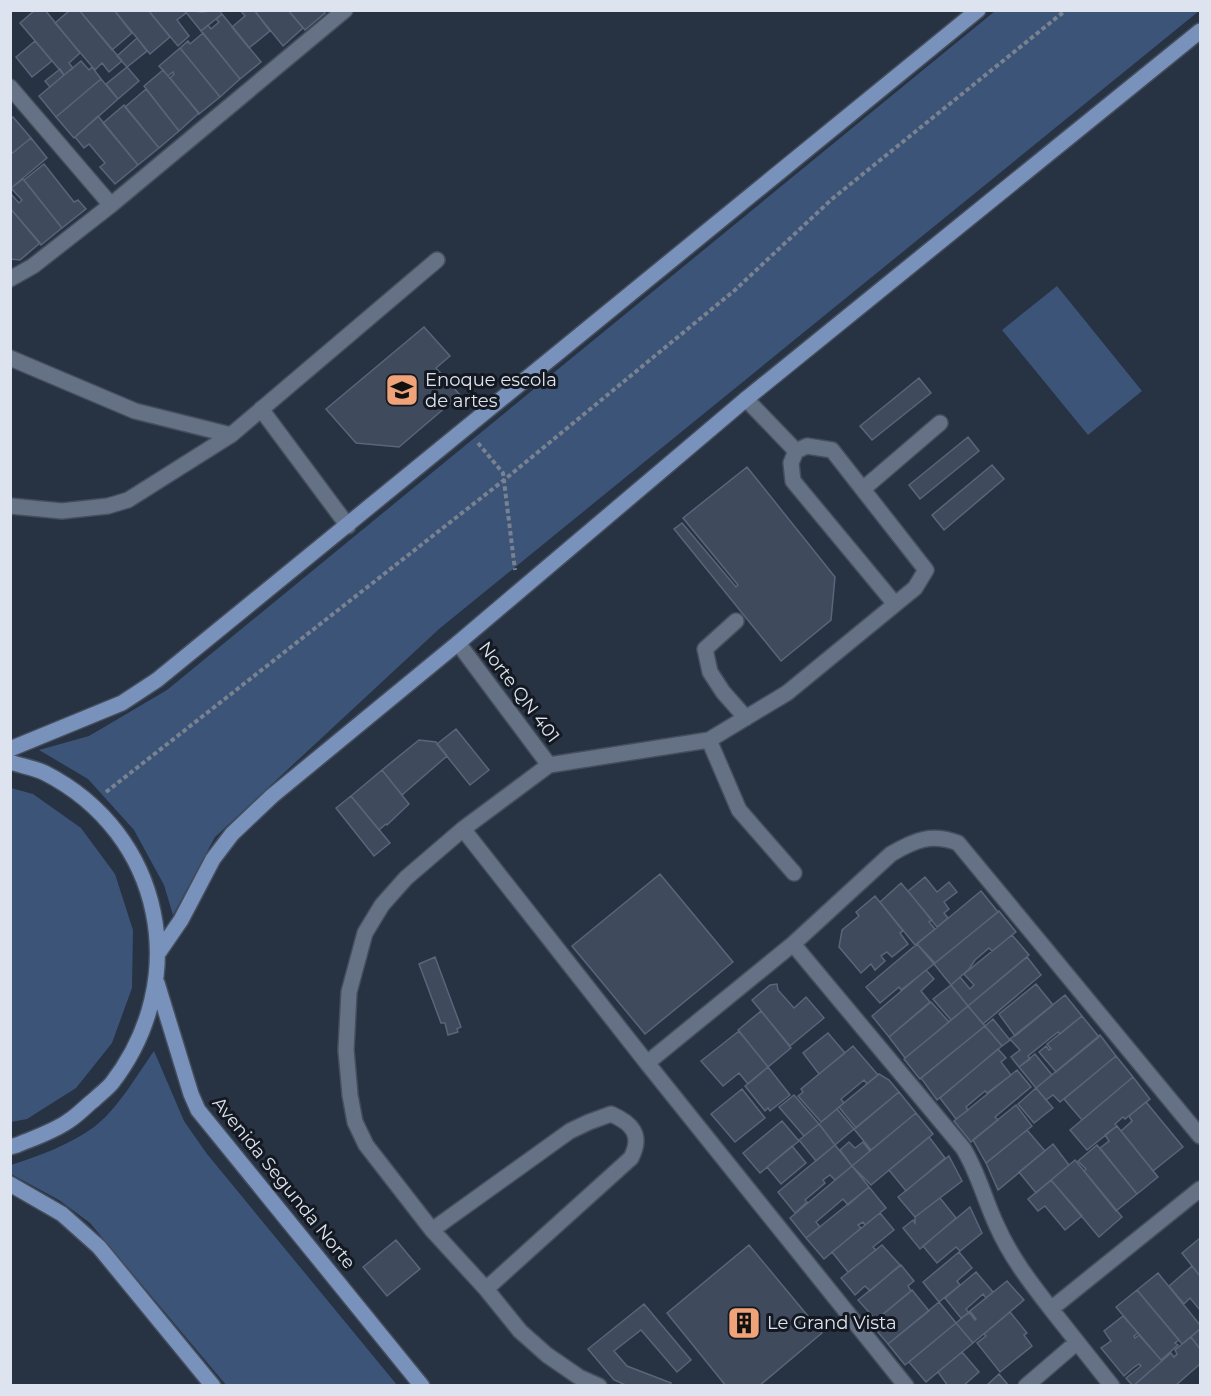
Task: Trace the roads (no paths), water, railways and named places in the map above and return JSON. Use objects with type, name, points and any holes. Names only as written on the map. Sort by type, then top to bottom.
[{"type":"main road","points":[[10,749],[122,703],[157,680],[978,10]]},
{"type":"main road","points":[[159,952],[181,920],[213,859],[232,834],[272,796],[458,643],[746,399],[1200,30]]},
{"type":"main road","points":[[10,762],[44,773],[91,804],[114,828],[133,856],[147,886],[156,919],[159,952],[157,983],[141,1037],[111,1085],[68,1122],[18,1145],[10,1146]]},
{"type":"main road","name":"Avenida Segunda Norte","points":[[157,983],[198,1110],[422,1386]]},
{"type":"main road","points":[[10,1184],[62,1214],[99,1247],[213,1386]]},
{"type":"street","points":[[10,279],[33,266],[111,205],[345,10]]},
{"type":"street","points":[[10,87],[111,205]]},
{"type":"street","points":[[10,506],[62,511],[108,506],[128,500],[231,435],[437,260]]},
{"type":"street","points":[[10,358],[135,411],[231,435]]},
{"type":"street","points":[[746,399],[796,451]]},
{"type":"street","points":[[261,409],[348,526]]},
{"type":"street","points":[[863,489],[940,423]]},
{"type":"street","points":[[599,1386],[579,1377],[547,1355],[520,1331],[486,1288],[432,1230],[366,1145],[355,1122],[346,1050],[349,992],[365,933],[382,905],[406,878],[463,829],[549,765],[709,740],[787,693],[915,588],[927,570],[832,450],[807,446],[796,451],[791,463],[793,481],[895,604]]},
{"type":"street","points":[[736,621],[705,648],[710,672],[723,692],[746,718]]},
{"type":"street","name":"Norte QN 401","points":[[458,643],[549,765]]},
{"type":"street","points":[[709,740],[739,810],[794,873]]},
{"type":"street","points":[[463,829],[906,1386]]},
{"type":"street","points":[[647,1063],[793,944],[891,854],[909,844],[942,837],[958,843],[1200,1136]]},
{"type":"street","points":[[793,944],[963,1148],[973,1164],[995,1224],[1018,1268],[1112,1386]]},
{"type":"street","points":[[432,1230],[570,1131],[611,1114],[625,1120],[636,1134],[636,1149],[631,1158],[486,1288]]},
{"type":"street","points":[[1051,1309],[1200,1189]]},
{"type":"street","points":[[1026,1386],[1076,1343]]},
{"type":"place","name":"Enoque escola de artes","points":[[402,390]]},
{"type":"place","name":"Le Grand Vista","points":[[744,1323]]}]
